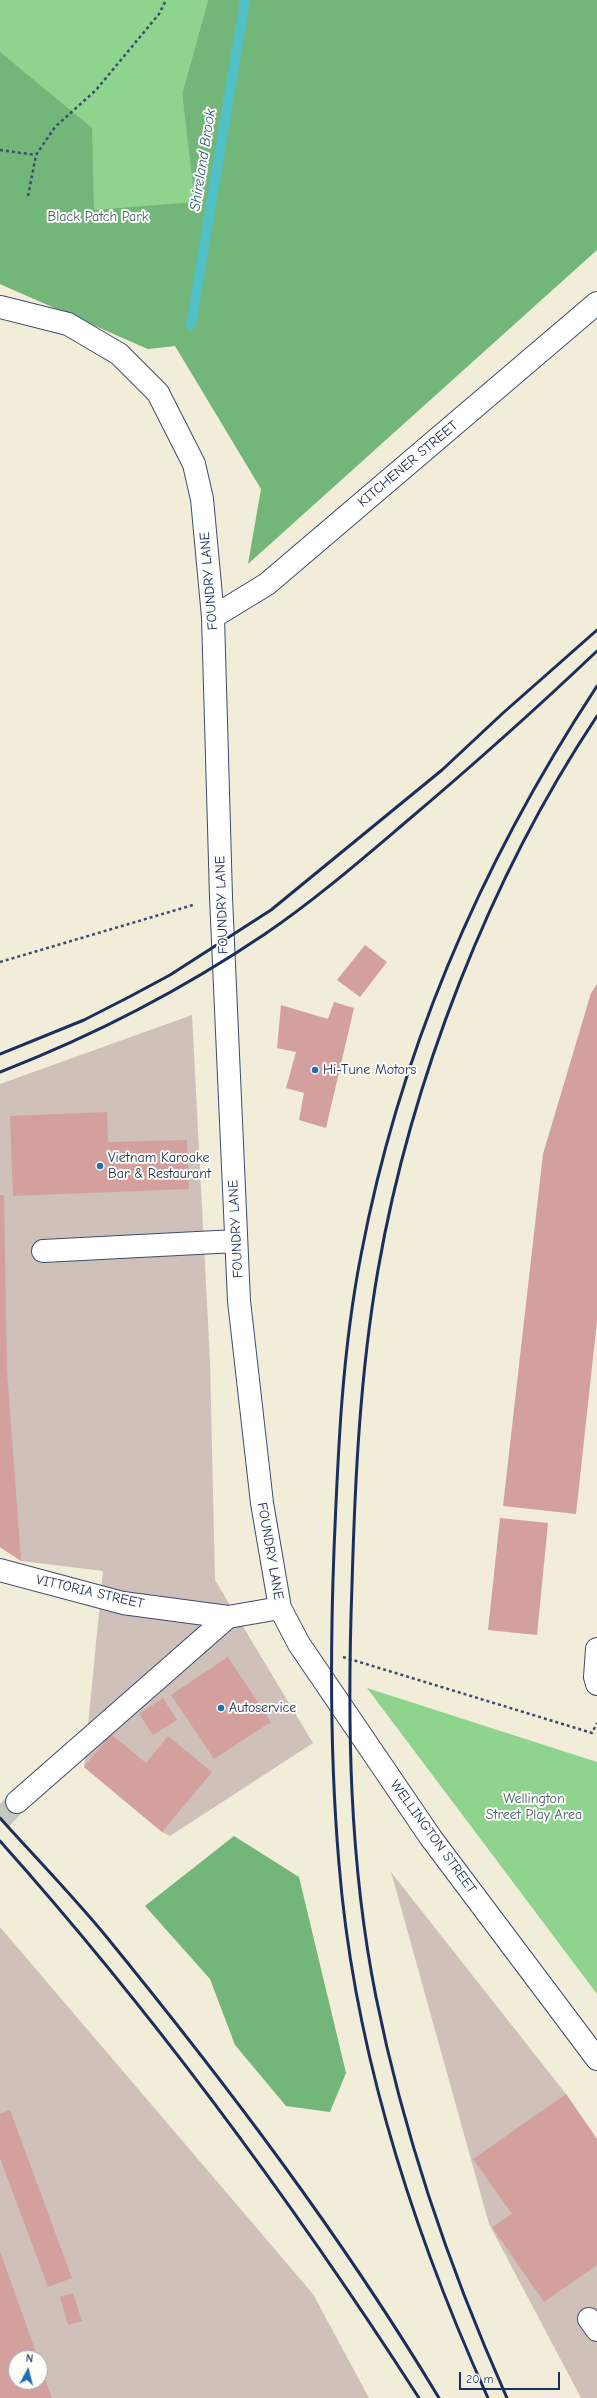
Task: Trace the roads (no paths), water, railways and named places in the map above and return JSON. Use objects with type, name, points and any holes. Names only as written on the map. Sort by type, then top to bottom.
[{"type":"street","name":"KITCHENER STREET","points":[[213,617],[267,584],[597,303]]},
{"type":"street","name":"FOUNDRY LANE","points":[[0,307],[68,324],[119,354],[158,393],[194,464],[202,499],[213,617],[221,897],[239,1301],[262,1503],[280,1608]]},
{"type":"street","points":[[43,1251],[236,1241]]},
{"type":"street","name":"VITTORIA STREET","points":[[0,1570],[123,1603],[228,1617]]},
{"type":"street","points":[[17,1802],[228,1617],[280,1608]]},
{"type":"street","name":"WELLINGTON STREET","points":[[280,1608],[298,1644],[431,1838],[597,2059]]},
{"type":"street","points":[[597,1649],[595,1677],[597,1684]]},
{"type":"waterway","name":"Shireland Brook","points":[[191,325],[245,0]]},
{"type":"tunnel","points":[[0,1820],[17,1802]]},
{"type":"railway","points":[[0,1054],[84,1020],[129,997],[170,975],[271,910],[442,770],[503,713],[597,630]]},
{"type":"railway","points":[[0,1072],[69,1043],[169,993],[234,955],[284,921],[338,879],[479,759],[597,651]]},
{"type":"railway","points":[[488,2398],[460,2334],[411,2204],[373,2070],[358,2002],[347,1933],[339,1864],[332,1746],[331,1668],[339,1439],[349,1328],[361,1255],[378,1179],[398,1104],[422,1031],[450,959],[482,889],[517,820],[555,752],[597,686]]},
{"type":"railway","points":[[507,2398],[447,2251],[414,2151],[387,2049],[367,1946],[355,1843],[350,1740],[350,1636],[359,1427],[372,1309],[392,1198],[411,1126],[434,1054],[460,982],[489,912],[522,844],[558,778],[597,716]]},
{"type":"railway","points":[[0,1818],[105,1935],[238,2103],[322,2219],[401,2337],[439,2398]]},
{"type":"railway","points":[[0,1841],[58,1907],[113,1974],[168,2042],[220,2111],[322,2252],[419,2398]]},
{"type":"place","name":"Hi-Tune Motors","points":[[315,1070]]},
{"type":"place","name":"Vietnam Karoake Bar & Restaurant","points":[[100,1166]]},
{"type":"place","name":"Autoservice","points":[[221,1708]]},
{"type":"park label","name":"Black Patch Park","points":[[98,217]]},
{"type":"park label","name":"Wellington Street Play Area","points":[[534,1808]]}]
